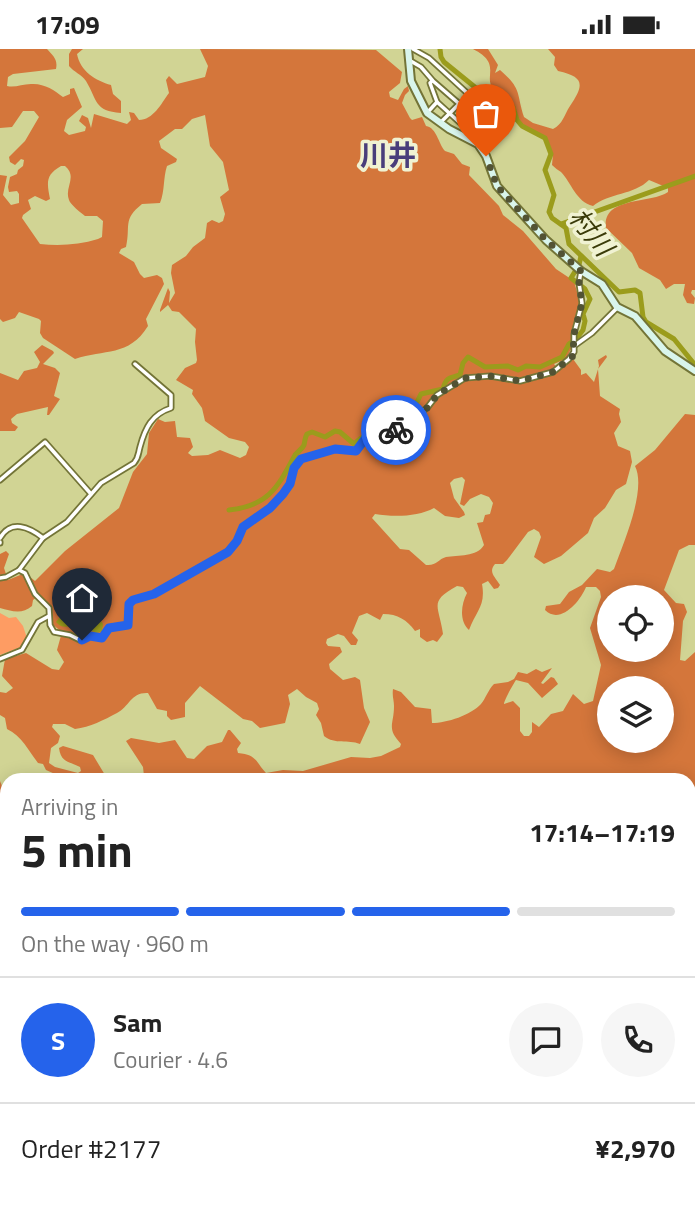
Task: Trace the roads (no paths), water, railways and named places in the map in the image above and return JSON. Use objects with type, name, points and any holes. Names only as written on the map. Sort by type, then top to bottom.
[{"type":"main road","points":[[408,49],[411,81],[427,113],[478,144],[486,156],[497,186],[546,240],[581,271],[602,284],[617,307],[635,316],[665,351],[695,371]]},
{"type":"street","points":[[413,49],[430,59],[478,103]]},
{"type":"street","points":[[407,59],[422,68],[478,121]]},
{"type":"street","points":[[422,68],[430,59]]},
{"type":"street","points":[[433,81],[430,83],[437,102],[468,130]]},
{"type":"street","points":[[427,113],[437,102]]},
{"type":"street","points":[[440,123],[459,104]]},
{"type":"street","points":[[19,571],[25,573],[35,594],[49,608],[50,625],[54,632],[80,640],[90,636],[102,638],[109,628],[128,625],[129,604],[133,600],[154,594],[228,552],[243,527],[270,508],[283,494],[290,484],[294,468],[301,459],[335,449],[356,451],[365,439],[388,436],[427,408],[437,395],[465,378],[490,376],[516,381],[553,372],[573,356],[574,334],[582,303],[579,283],[581,271]]},
{"type":"street","points":[[574,346],[592,333],[617,307]]},
{"type":"street","points":[[0,578],[19,571],[43,538],[67,522],[105,479],[134,463],[153,417],[171,408],[172,395],[135,364]]},
{"type":"street","points":[[0,480],[45,442],[91,494]]},
{"type":"street","points":[[0,541],[6,530],[21,526],[33,530],[43,538]]},
{"type":"street","points":[[0,659],[22,650],[38,622],[49,615]]},
{"type":"waterway","name":"村川","points":[[440,49],[444,62],[476,88],[505,97],[522,126],[545,138],[551,154],[545,170],[554,195],[549,212],[552,218],[566,228],[569,244],[619,292],[635,290],[640,293],[646,322],[674,339],[695,365]]},
{"type":"waterway","points":[[561,224],[695,176]]},
{"type":"waterway","points":[[229,510],[253,505],[269,494],[303,447],[307,434],[312,432],[325,437],[335,431],[340,432],[354,444],[366,436],[385,431],[415,406],[421,394],[443,389],[447,380],[460,375],[463,363],[468,357],[485,367],[508,366],[518,370],[526,366],[540,367],[562,357],[569,344],[583,330],[583,314],[590,299],[585,289],[571,278],[581,256]]},
{"type":"district","name":"川井","points":[[388,155]]}]
